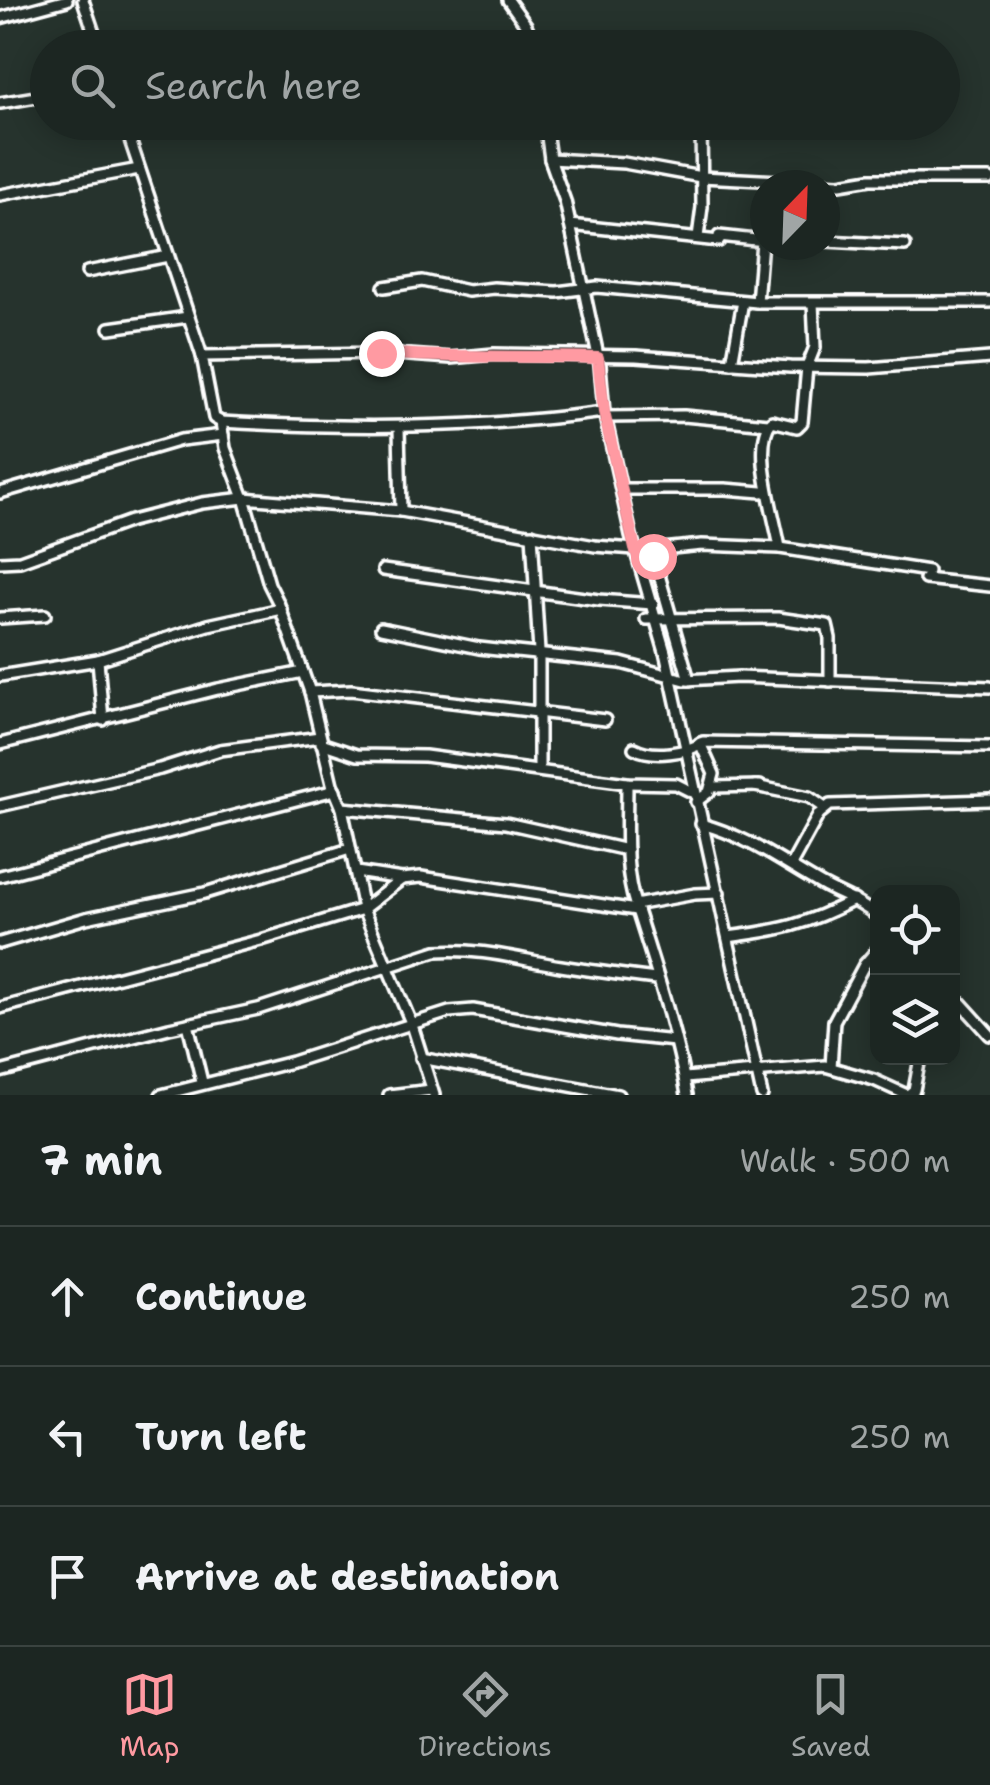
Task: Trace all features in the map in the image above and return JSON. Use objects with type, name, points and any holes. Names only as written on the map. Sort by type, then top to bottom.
[{"type":"street","points":[[0,18],[67,0]]},
{"type":"street","points":[[83,0],[93,30]]},
{"type":"street","points":[[508,0],[528,30]]},
{"type":"street","points":[[0,103],[30,98]]},
{"type":"street","points":[[129,140],[202,356],[214,418],[222,422],[312,428],[399,428],[508,424],[604,412]]},
{"type":"street","points":[[547,140],[570,225],[598,358],[604,412],[636,552],[654,604],[652,620],[696,748],[714,774],[712,786]]},
{"type":"street","points":[[698,237],[701,140]]},
{"type":"street","points":[[550,159],[624,163],[702,177],[840,184],[870,178],[990,178]]},
{"type":"street","points":[[0,195],[138,169]]},
{"type":"street","points":[[570,225],[750,240]]},
{"type":"street","points":[[840,242],[906,245]]},
{"type":"street","points":[[87,272],[168,256]]},
{"type":"street","points":[[757,302],[762,260]]},
{"type":"street","points":[[384,287],[422,282],[468,291],[494,288],[557,292],[582,288],[757,302],[990,302]]},
{"type":"street","points":[[732,364],[743,301]]},
{"type":"street","points":[[604,412],[606,416],[684,416],[768,424],[776,420],[800,426],[806,406],[807,367],[815,347],[812,303]]},
{"type":"street","points":[[110,328],[188,317]]},
{"type":"street","points":[[202,356],[636,356],[732,364],[869,368],[990,358]]},
{"type":"street","points":[[222,422],[269,584],[310,692],[320,740],[342,808],[364,909],[412,1026],[433,1092],[389,1095]]},
{"type":"street","points":[[768,424],[764,478],[780,548]]},
{"type":"street","points":[[399,428],[401,511]]},
{"type":"street","points":[[0,493],[181,440],[223,435]]},
{"type":"street","points":[[623,488],[762,492]]},
{"type":"street","points":[[0,562],[20,560],[131,521],[202,503],[244,498],[401,511],[658,556]]},
{"type":"street","points":[[532,534],[539,652],[539,770]]},
{"type":"street","points":[[688,680],[658,556],[662,549],[702,545],[780,548],[990,586]]},
{"type":"street","points":[[383,570],[598,600],[654,604]]},
{"type":"street","points":[[0,676],[98,660],[208,625],[281,608]]},
{"type":"street","points":[[0,618],[45,614]]},
{"type":"street","points":[[652,620],[753,616]]},
{"type":"street","points":[[652,620],[671,618]]},
{"type":"street","points":[[652,620],[778,618],[827,625],[830,681]]},
{"type":"street","points":[[381,628],[479,648],[621,663],[688,680],[739,677],[990,687]]},
{"type":"street","points":[[665,652],[680,653]]},
{"type":"street","points":[[98,660],[103,720]]},
{"type":"street","points":[[0,744],[218,689],[303,672]]},
{"type":"street","points":[[310,692],[341,689],[605,720]]},
{"type":"street","points":[[0,806],[160,769],[220,750],[320,740],[357,755],[425,756],[627,783],[676,784],[694,797]]},
{"type":"street","points":[[634,748],[654,754],[696,748],[990,747]]},
{"type":"street","points":[[696,748],[694,797],[762,1095]]},
{"type":"street","points":[[627,783],[627,850],[636,907],[687,1095]]},
{"type":"street","points":[[694,797],[712,786],[769,786]]},
{"type":"street","points":[[755,786],[808,797],[825,808]]},
{"type":"street","points":[[0,876],[335,790]]},
{"type":"street","points":[[791,865],[825,808],[836,804],[990,800]]},
{"type":"street","points":[[342,808],[506,823],[627,850]]},
{"type":"street","points":[[701,824],[737,834],[870,911]]},
{"type":"street","points":[[0,944],[86,918],[205,893],[350,848]]},
{"type":"street","points":[[356,872],[402,879],[422,877],[636,907],[695,894],[718,894]]},
{"type":"street","points":[[0,1008],[364,909],[402,879]]},
{"type":"street","points":[[728,937],[786,930],[854,900]]},
{"type":"street","points":[[0,1072],[258,1010],[436,951],[464,949],[656,979]]},
{"type":"street","points":[[831,1067],[834,1021],[870,958]]},
{"type":"street","points":[[960,1002],[990,1035]]},
{"type":"street","points":[[160,1095],[292,1062],[449,1012],[472,1010],[675,1042]]},
{"type":"street","points":[[188,1024],[198,1087]]},
{"type":"street","points":[[422,1058],[618,1095]]},
{"type":"street","points":[[684,1078],[831,1067],[908,1095],[914,1090],[919,1065]]},
{"type":"route","points":[[381,353],[452,358],[494,354],[598,358],[604,412],[635,549],[638,556],[653,556]]}]
